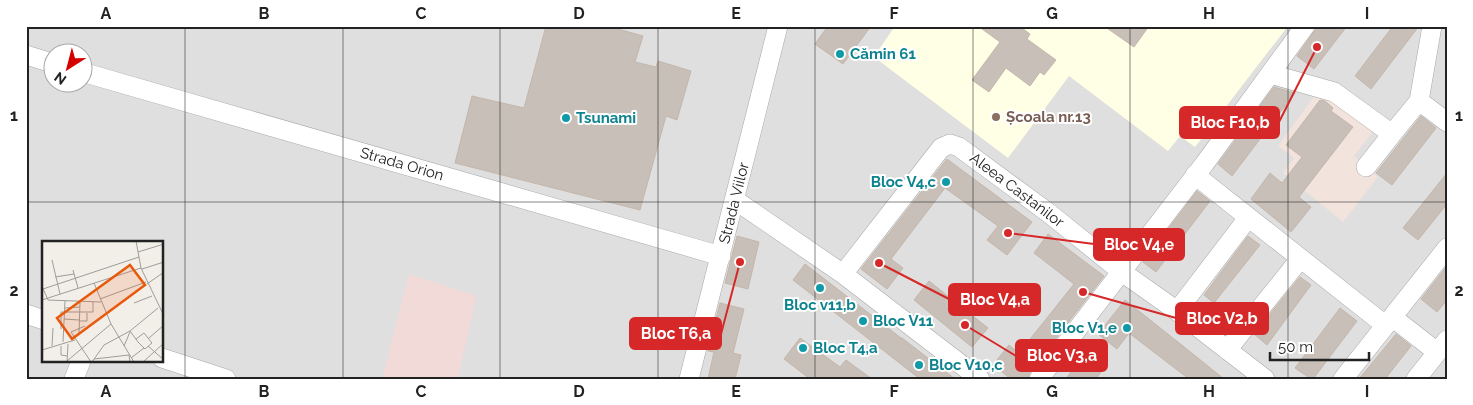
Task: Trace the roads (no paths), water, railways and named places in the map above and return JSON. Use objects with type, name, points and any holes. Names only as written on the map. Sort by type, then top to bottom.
[{"type":"street","name":"Strada Viilor","points":[[689,379],[778,26]]},
{"type":"street","points":[[1039,379],[1122,272],[1305,26]]},
{"type":"street","points":[[1366,167],[1418,101],[1432,26]]},
{"type":"street","points":[[26,55],[42,60]]},
{"type":"street","points":[[1270,74],[1334,92],[1392,134]]},
{"type":"street","name":"Strada Orion","points":[[92,75],[721,256]]},
{"type":"street","points":[[1418,101],[1447,122]]},
{"type":"street","name":"Aleea Castanilor","points":[[842,274],[941,148],[950,144],[959,147],[1050,214],[1122,272],[1177,311],[1265,379]]},
{"type":"street","points":[[1195,175],[1300,259],[1389,321],[1442,346],[1416,379]]},
{"type":"street","points":[[735,200],[842,274],[980,379]]},
{"type":"street","points":[[1177,311],[1248,218]]},
{"type":"street","points":[[1343,379],[1447,248]]},
{"type":"street","points":[[1227,350],[1300,259]]},
{"type":"street","points":[[26,314],[42,319]]},
{"type":"street","points":[[164,359],[226,379]]},
{"type":"street","points":[[74,379],[81,362]]},
{"type":"place","name":"Bloc F10,b","points":[[1317,47]]},
{"type":"place","name":"Cămin 61","points":[[840,54]]},
{"type":"place","name":"Școala nr.13","points":[[996,117]]},
{"type":"place","name":"Tsunami","points":[[566,118]]},
{"type":"place","name":"Bloc V4,c","points":[[946,182]]},
{"type":"place","name":"Bloc V4,e","points":[[1008,233]]},
{"type":"place","name":"Bloc T6,a","points":[[740,262]]},
{"type":"place","name":"Bloc V4,a","points":[[879,263]]},
{"type":"place","name":"Bloc v11,b","points":[[820,288]]},
{"type":"place","name":"Bloc V2,b","points":[[1083,292]]},
{"type":"place","name":"Bloc V11","points":[[863,321]]},
{"type":"place","name":"Bloc V3,a","points":[[965,325]]},
{"type":"place","name":"Bloc V1,e","points":[[1127,328]]},
{"type":"place","name":"Bloc T4,a","points":[[803,348]]},
{"type":"place","name":"Bloc V10,c","points":[[919,365]]}]
